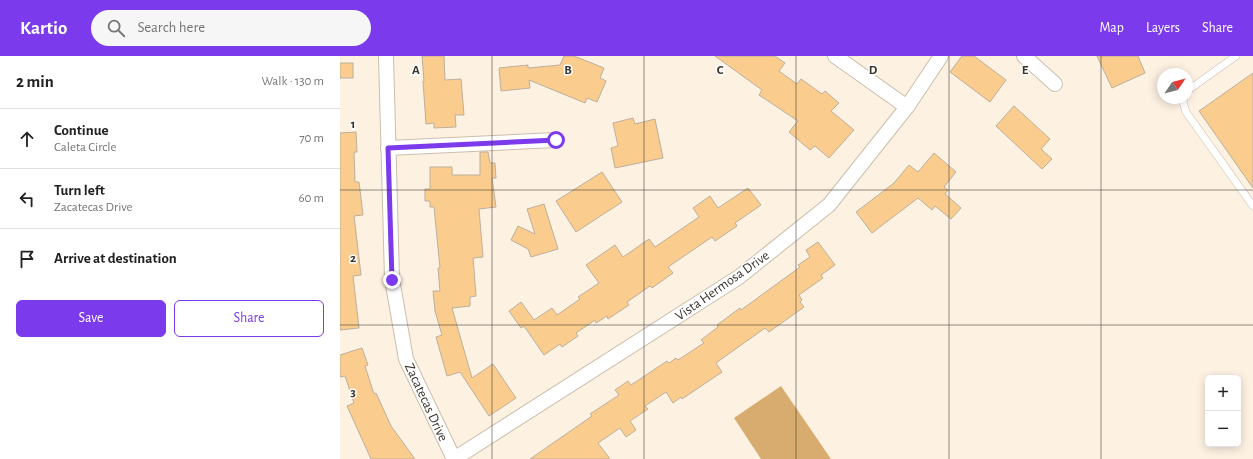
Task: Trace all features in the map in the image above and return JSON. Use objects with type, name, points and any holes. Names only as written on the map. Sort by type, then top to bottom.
[{"type":"street","name":"Zacatecas Drive","points":[[386,56],[392,280],[406,359],[454,459]]},
{"type":"street","points":[[835,56],[907,107]]},
{"type":"street","name":"Vista Hermosa Drive","points":[[454,459],[739,276],[829,205],[907,107],[941,56]]},
{"type":"street","points":[[1024,56],[1055,84]]},
{"type":"street","points":[[388,148],[556,140]]},
{"type":"lane","points":[[1193,87],[1236,56]]},
{"type":"lane","points":[[1183,104],[1186,112],[1253,206]]},
{"type":"shaded area","points":[[781,386],[831,459],[761,459],[734,418]]},
{"type":"building","points":[[422,56],[444,56],[445,80],[461,79],[464,115],[455,115],[456,127],[434,128],[434,123],[426,124]]},
{"type":"building","points":[[564,56],[574,56],[604,68],[600,78],[606,81],[597,102],[587,98],[585,103],[529,80],[530,88],[501,91],[499,68],[528,65],[528,68],[560,65]]},
{"type":"building","points":[[715,56],[775,56],[785,63],[779,71],[797,84],[801,79],[822,94],[825,91],[839,103],[831,111],[854,130],[829,158],[815,146],[810,150],[789,132],[798,121],[759,95],[762,90]]},
{"type":"building","points":[[962,56],[974,56],[1006,80],[990,102],[950,72]]},
{"type":"building","points":[[1097,56],[1138,56],[1145,73],[1112,88]]},
{"type":"building","points":[[340,63],[353,63],[353,78],[340,78]]},
{"type":"building","points":[[1253,73],[1253,188],[1199,111]]},
{"type":"building","points":[[1014,106],[1050,139],[1041,149],[1052,159],[1042,169],[996,126]]},
{"type":"building","points":[[633,118],[635,124],[655,119],[663,158],[615,168],[611,148],[618,146],[613,123]]},
{"type":"building","points":[[356,132],[357,152],[354,152],[355,182],[359,182],[363,215],[354,216],[361,275],[353,276],[359,328],[340,330],[340,133]]},
{"type":"building","points":[[480,152],[488,152],[490,163],[495,163],[496,178],[492,178],[496,207],[479,209],[483,257],[473,258],[476,296],[470,297],[470,306],[452,308],[472,378],[493,364],[516,398],[489,416],[460,372],[447,376],[436,337],[442,335],[435,311],[433,291],[440,291],[438,268],[440,268],[434,207],[430,207],[430,201],[425,201],[425,189],[430,189],[430,167],[452,167],[452,175],[480,175]]},
{"type":"building","points":[[934,153],[956,172],[944,187],[948,190],[945,194],[961,208],[951,219],[935,206],[932,210],[918,198],[872,233],[856,212],[894,183],[909,165],[918,172]]},
{"type":"building","points":[[602,172],[622,202],[576,232],[556,201]]},
{"type":"building","points":[[748,188],[761,205],[735,223],[737,226],[715,241],[712,237],[668,267],[673,273],[652,288],[650,286],[627,302],[629,305],[608,319],[607,316],[596,323],[595,320],[576,333],[578,336],[562,347],[560,344],[544,355],[524,326],[521,328],[509,311],[521,302],[534,320],[552,308],[557,315],[580,299],[578,297],[599,283],[586,265],[615,245],[623,257],[649,239],[655,247],[699,217],[693,208],[710,196],[718,208]]},
{"type":"building","points":[[544,204],[558,249],[531,257],[528,249],[511,240],[518,226],[535,234],[527,209]]},
{"type":"building","points":[[818,242],[835,265],[821,275],[823,278],[799,295],[802,300],[800,302],[804,307],[769,332],[765,328],[716,363],[722,372],[682,399],[681,397],[673,403],[666,392],[645,406],[648,409],[630,421],[636,430],[626,437],[620,428],[598,443],[610,459],[530,459],[592,416],[590,414],[619,395],[615,390],[628,381],[631,385],[667,361],[669,363],[676,358],[678,360],[704,343],[701,340],[718,327],[717,325],[740,308],[741,310],[800,267],[798,265],[810,257],[806,250]]},
{"type":"building","points":[[362,348],[368,365],[365,366],[374,394],[376,393],[391,426],[415,459],[371,459],[347,406],[354,403],[345,376],[340,377],[340,355]]},
{"type":"route","points":[[392,280],[388,148],[556,140]]}]
